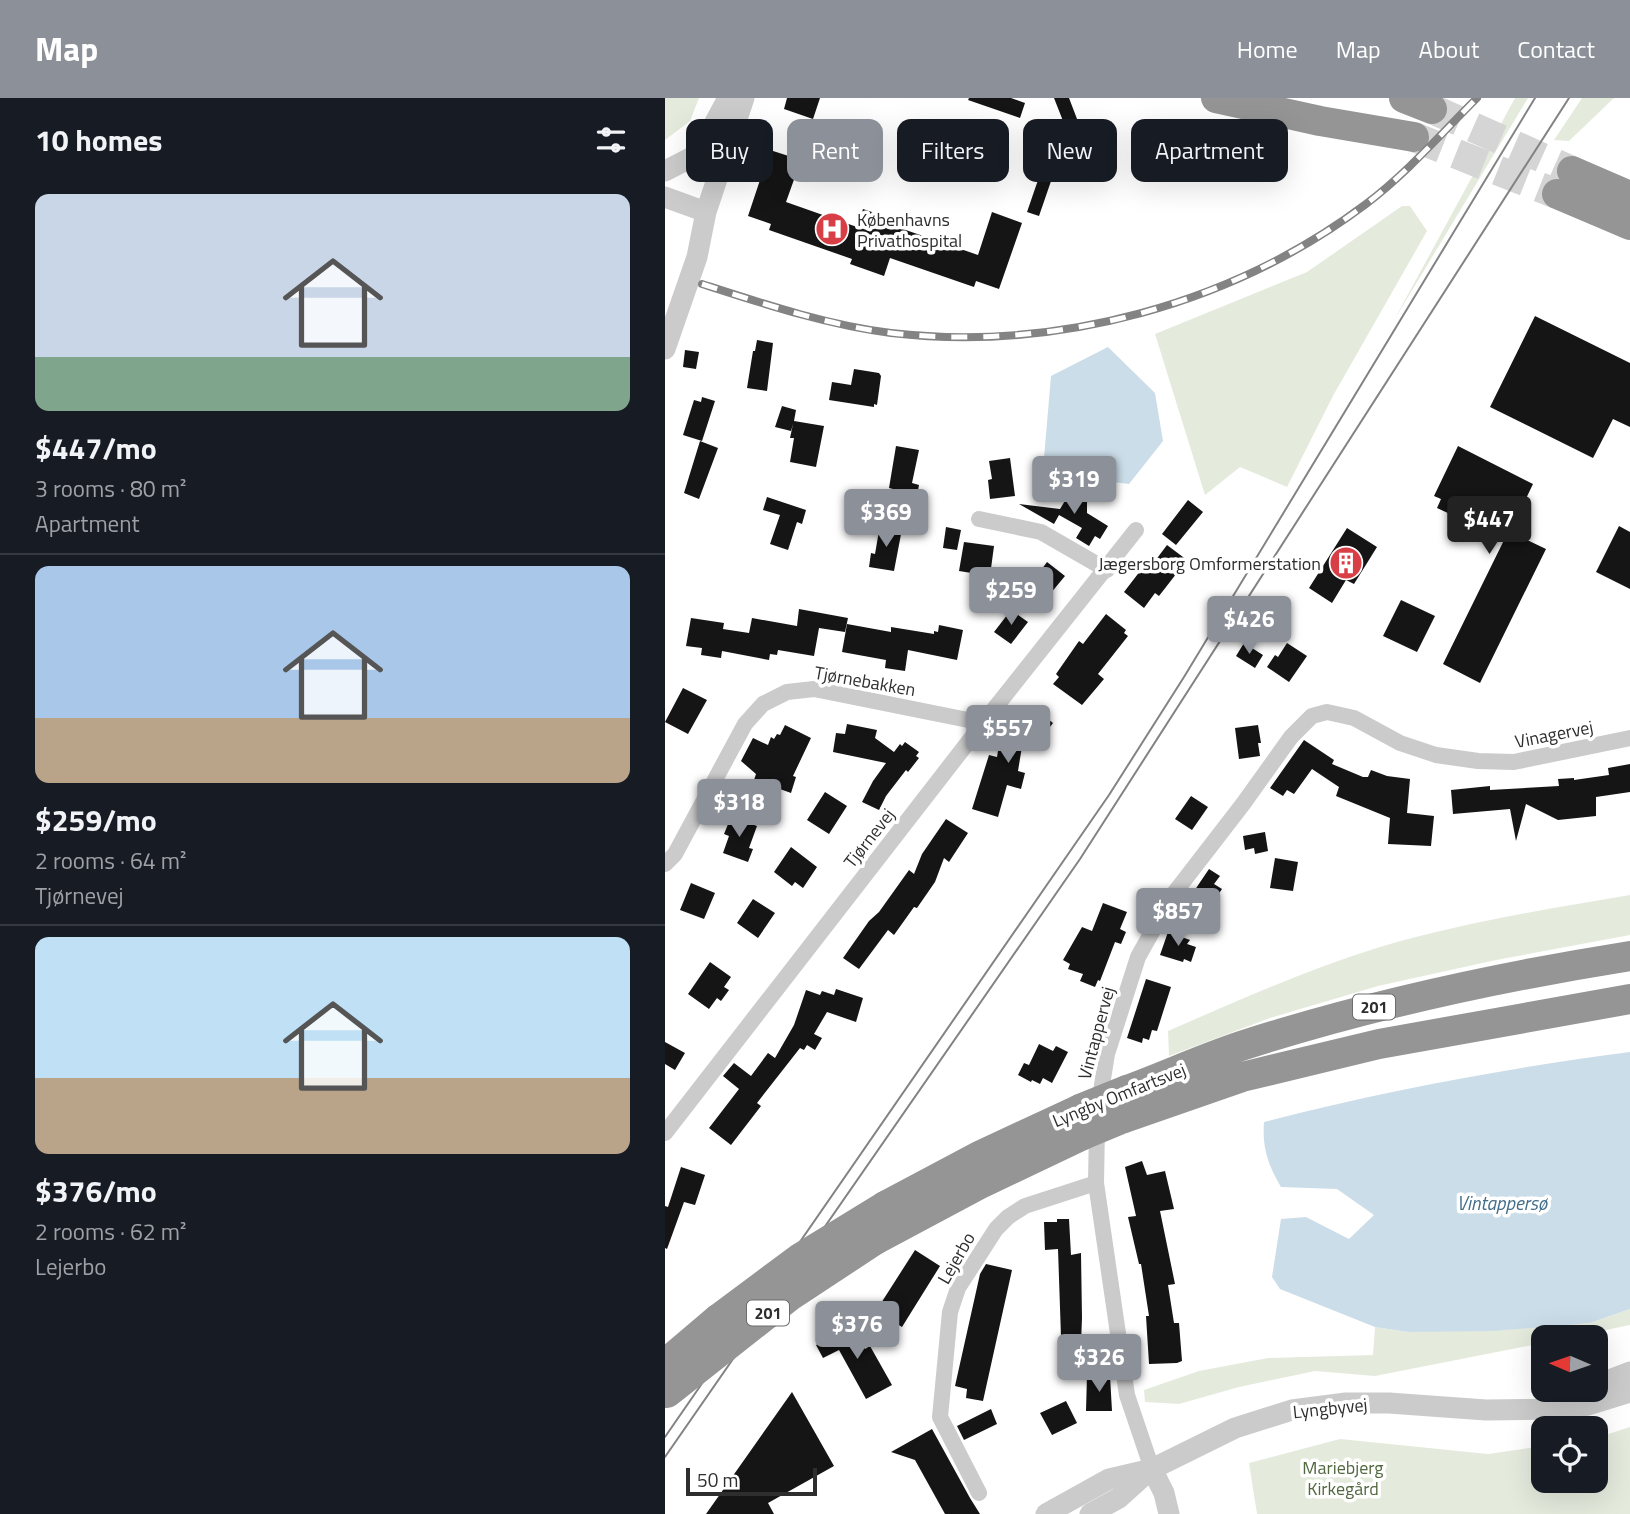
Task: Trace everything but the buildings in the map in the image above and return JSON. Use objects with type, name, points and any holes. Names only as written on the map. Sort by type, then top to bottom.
[{"type":"highway","points":[[1216,98],[1320,121],[1414,137],[1313,98]]},
{"type":"highway","points":[[1404,98],[1424,103]]},
{"type":"highway","points":[[1630,196],[1564,182],[1630,225]]},
{"type":"highway","name":"Lyngby Omfartsvej","points":[[666,1384],[718,1319],[800,1258],[885,1206],[981,1156],[1125,1104],[1239,1047],[1354,1012],[1458,987],[1630,956]]},
{"type":"highway","name":"Lyngby Omfartsvej","points":[[1125,1104],[1379,1044],[1630,999]]},
{"type":"highway","points":[[1379,1044],[1630,1018]]},
{"type":"highway","name":"Lyngby Omfartsvej","points":[[666,1384],[790,1296],[875,1240],[978,1185],[1081,1122]]},
{"type":"street","points":[[665,172],[698,154],[728,98]]},
{"type":"street","points":[[665,349],[697,257],[706,212],[744,98]]},
{"type":"street","points":[[665,197],[706,212]]},
{"type":"street","points":[[665,310],[685,253],[706,212]]},
{"type":"street","points":[[979,519],[1041,532],[1107,570]]},
{"type":"street","name":"Tjørnevej","points":[[665,1133],[1136,530]]},
{"type":"street","name":"Tjørnebakken","points":[[665,864],[674,854],[745,724],[763,704],[787,692],[814,689],[983,723]]},
{"type":"street","name":"Vinagervej","points":[[1243,804],[1291,737],[1312,716],[1328,712],[1355,718],[1400,743],[1436,755],[1478,761],[1514,762],[1630,738]]},
{"type":"street","name":"Vintappervej","points":[[1151,1469],[1127,1395],[1096,1183],[1097,1115],[1105,1068],[1138,957],[1172,896],[1243,804]]},
{"type":"street","name":"Lejerbo","points":[[979,1493],[940,1417],[950,1312],[958,1288],[996,1229],[1008,1217],[1025,1206],[1096,1183]]},
{"type":"street","points":[[1608,1380],[1630,1372]]},
{"type":"street","name":"Lyngbyvej","points":[[1151,1469],[1235,1428],[1292,1410],[1389,1403],[1486,1410],[1559,1409],[1588,1405],[1630,1392]]},
{"type":"street","name":"Lyngbyvej","points":[[1520,1410],[1546,1402]]},
{"type":"street","points":[[1047,1514],[1109,1479],[1151,1469]]},
{"type":"street","points":[[1090,1514],[1119,1498],[1151,1469]]},
{"type":"street","points":[[1151,1469],[1164,1493],[1169,1514]]},
{"type":"green space","points":[[665,98],[699,98],[691,119],[686,119],[686,124],[665,140]]},
{"type":"green space","points":[[1515,98],[1528,98],[1393,322]]},
{"type":"green space","points":[[1582,98],[1614,98],[1569,141],[1554,140]]},
{"type":"green space","points":[[1402,206],[1410,206],[1427,231],[1334,394],[1287,487],[1240,467],[1205,495],[1155,334],[1307,272]]},
{"type":"green space","points":[[1630,895],[1630,935],[1378,986],[1270,1018],[1169,1056],[1168,1031],[1326,965],[1411,938],[1536,911]]},
{"type":"green space","points":[[1630,1309],[1630,1325],[1608,1330],[1608,1325],[1550,1325],[1590,1323]]},
{"type":"green space","points":[[1531,1326],[1531,1345],[1375,1376],[1315,1371],[1239,1387],[1179,1404],[1145,1402],[1144,1390],[1199,1371],[1268,1358],[1373,1355],[1375,1327],[1408,1332]]},
{"type":"green space","name":"Mariebjerg Kirkegård","points":[[1630,1427],[1630,1514],[1257,1514],[1249,1463],[1340,1439],[1488,1454],[1531,1448],[1531,1493],[1608,1493],[1608,1434]]},
{"type":"water","points":[[1108,347],[1155,393],[1163,441],[1129,484],[1063,476],[1043,470],[1051,376]]},
{"type":"water","name":"Vintappersø","points":[[1630,1052],[1630,1309],[1590,1323],[1531,1325],[1531,1328],[1492,1331],[1408,1332],[1375,1327],[1280,1289],[1272,1277],[1281,1219],[1306,1217],[1349,1239],[1374,1215],[1337,1189],[1281,1187],[1267,1156],[1264,1122],[1446,1081]]},
{"type":"tunnel","points":[[1432,109],[1572,171]]},
{"type":"tunnel","points":[[1414,137],[1557,194]]},
{"type":"tram line","points":[[665,1437],[1109,795],[1184,677],[1535,98]]},
{"type":"tram line","points":[[665,1457],[1080,859],[1569,98]]},
{"type":"railway","points":[[702,284],[819,319],[891,333],[954,337],[1017,335],[1079,327],[1141,313],[1201,294],[1259,269],[1314,239],[1381,192],[1477,98]]},
{"type":"place","name":"Københavns Privathospital","points":[[832,229]]},
{"type":"place","name":"Jægersborg Omformerstation","points":[[1346,563]]}]
